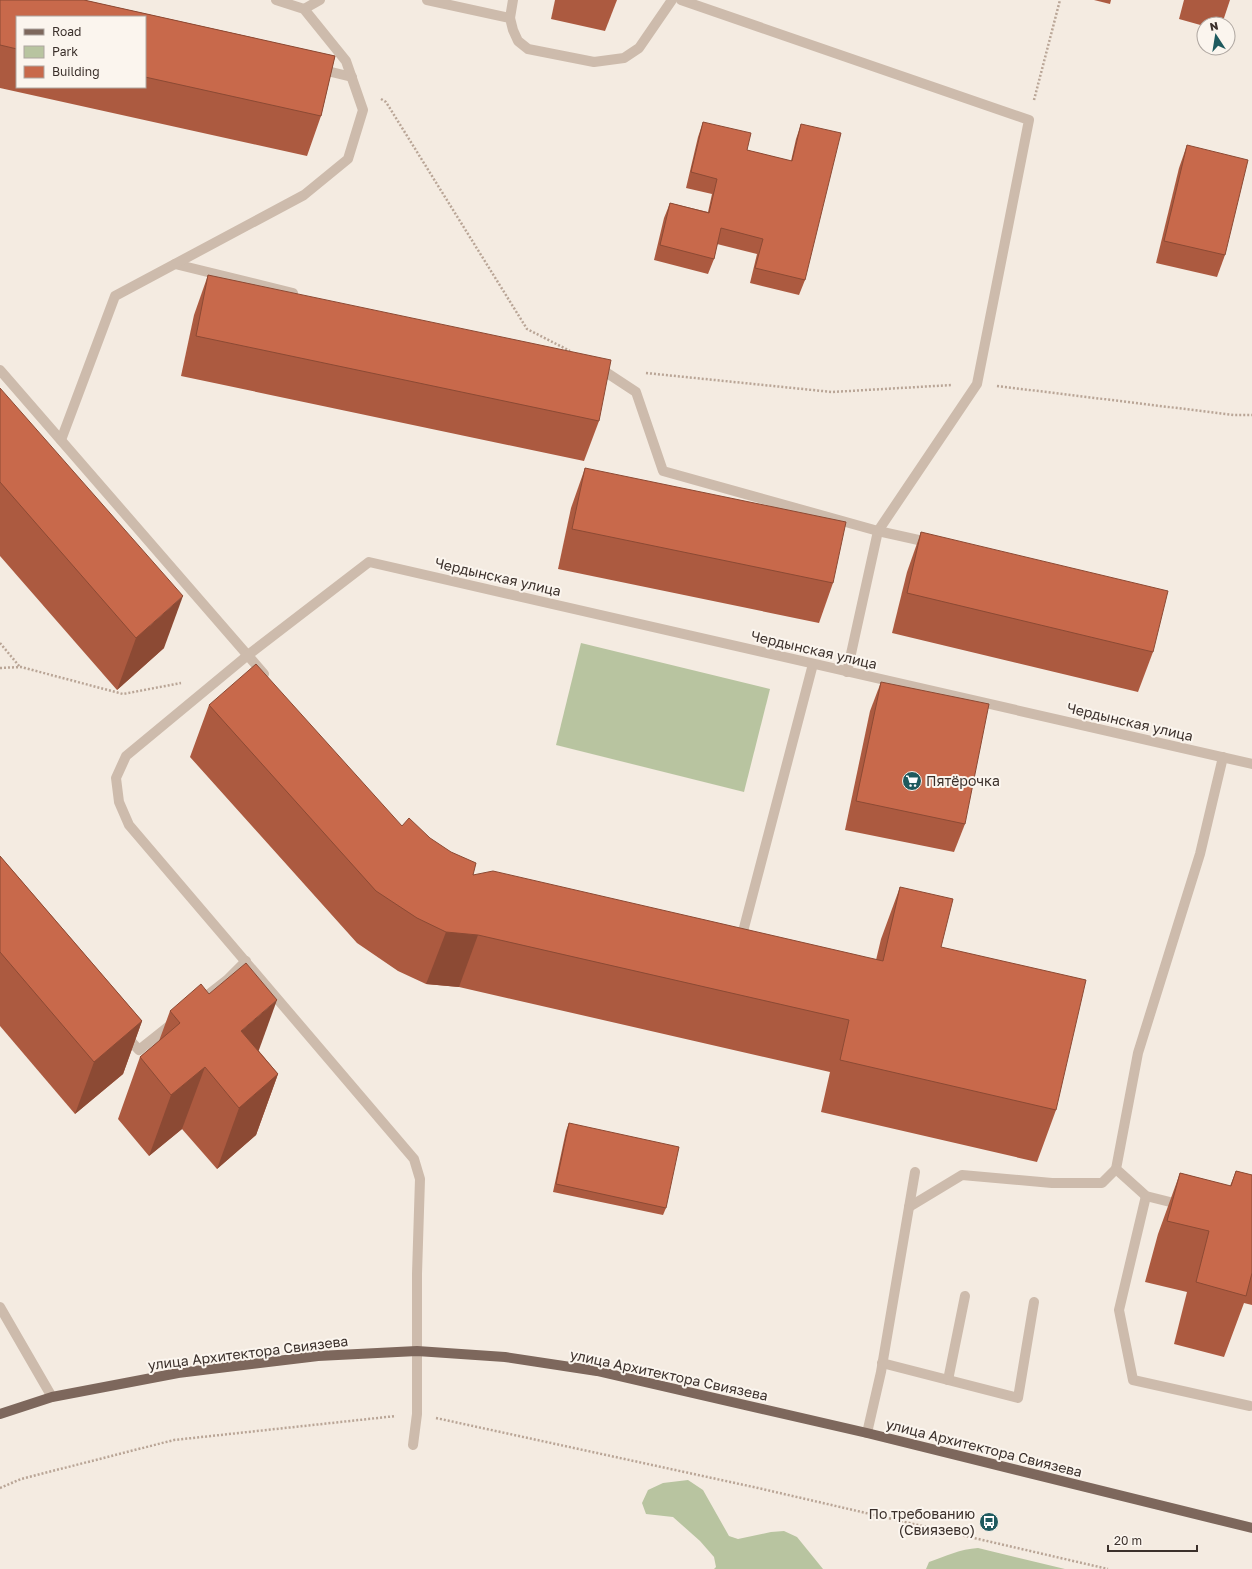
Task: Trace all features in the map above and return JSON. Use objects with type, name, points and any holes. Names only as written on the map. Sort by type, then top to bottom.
[{"type":"main road","name":"улица Архитектора Свиязева","points":[[0,1414],[52,1397],[178,1373],[318,1356],[417,1351],[505,1357],[597,1371],[867,1433],[1252,1528]]},
{"type":"street","points":[[276,0],[304,4],[320,0]]},
{"type":"street","points":[[427,0],[510,18]]},
{"type":"street","points":[[513,0],[510,18],[513,30],[518,41],[528,49],[594,62],[624,58],[639,48],[672,0]]},
{"type":"street","points":[[681,0],[1029,120],[977,384],[878,531],[847,672]]},
{"type":"street","points":[[61,440],[115,296],[304,195],[348,159],[363,110],[346,61],[304,4]]},
{"type":"street","points":[[306,65],[352,77]]},
{"type":"street","points":[[175,264],[307,296]]},
{"type":"street","points":[[586,364],[601,368],[636,392],[663,471],[878,531],[940,545]]},
{"type":"street","points":[[0,370],[268,679]]},
{"type":"street","name":"Чердынская улица","points":[[248,655],[369,562],[1252,764]]},
{"type":"street","points":[[248,655],[126,756],[116,778],[119,802],[129,825],[414,1159],[420,1180],[417,1274],[417,1414],[413,1445]]},
{"type":"street","points":[[738,953],[814,664]]},
{"type":"street","points":[[909,1207],[962,1175],[1052,1183],[1102,1183],[1116,1169],[1138,1053],[1200,854],[1223,757]]},
{"type":"street","points":[[192,1008],[227,980],[246,961]]},
{"type":"street","points":[[118,1026],[139,1050],[180,1017]]},
{"type":"street","points":[[1116,1169],[1146,1196],[1192,1207]]},
{"type":"street","points":[[867,1433],[882,1363],[915,1172]]},
{"type":"street","points":[[1146,1196],[1119,1310],[1133,1380],[1250,1406]]},
{"type":"street","points":[[948,1380],[965,1296]]},
{"type":"street","points":[[882,1363],[1018,1398],[1034,1302]]},
{"type":"street","points":[[0,1307],[52,1397]]},
{"type":"path","points":[[1029,120],[1060,0]]},
{"type":"path","points":[[380,98],[386,102],[527,329],[601,368]]},
{"type":"path","points":[[640,372],[832,392],[977,384],[1234,415],[1252,415]]},
{"type":"path","points":[[0,643],[21,667]]},
{"type":"path","points":[[0,668],[21,667],[123,694],[188,681]]},
{"type":"path","points":[[0,1488],[21,1479],[174,1440],[417,1414],[766,1490],[1108,1569]]},
{"type":"green space","points":[[581,643],[770,689],[744,792],[556,745]]},
{"type":"green space","points":[[688,1480],[703,1490],[729,1536],[738,1539],[771,1532],[784,1531],[797,1537],[823,1569],[714,1569],[716,1567],[714,1557],[700,1541],[673,1517],[646,1514],[642,1503],[648,1490],[663,1483]]},
{"type":"green space","points":[[978,1548],[1065,1569],[926,1569],[929,1562],[959,1551]]},
{"type":"building","points":[[0,0],[84,0],[335,56],[321,116],[146,77],[146,16],[16,16],[16,49],[0,45]]},
{"type":"building","points":[[703,122],[751,133],[747,150],[792,161],[801,124],[841,133],[805,280],[755,268],[763,239],[721,228],[714,259],[660,245],[670,203],[709,213],[717,179],[691,172]]},
{"type":"building","points":[[1187,145],[1248,160],[1225,255],[1164,241]]},
{"type":"building","points":[[208,275],[611,360],[599,421],[196,336]]},
{"type":"building","points":[[0,388],[183,596],[136,638],[0,482]]},
{"type":"building","points":[[585,468],[846,522],[833,583],[572,529]]},
{"type":"building","points":[[921,532],[1168,591],[1153,652],[907,593]]},
{"type":"building","points":[[256,664],[402,826],[409,818],[430,838],[451,852],[476,863],[473,875],[493,871],[883,961],[900,887],[953,899],[941,947],[1086,980],[1056,1110],[840,1060],[849,1020],[478,935],[446,932],[417,918],[376,891],[209,705]]},
{"type":"building","name":"Пятёрочка","points":[[881,682],[989,704],[965,824],[856,801]]},
{"type":"building","points":[[0,856],[142,1021],[94,1062],[0,952]]},
{"type":"building","points":[[246,963],[277,1000],[241,1031],[278,1074],[239,1108],[205,1067],[171,1095],[140,1057],[180,1023],[170,1011],[201,984],[209,994]]},
{"type":"building","points":[[569,1123],[679,1147],[666,1208],[556,1184]]},
{"type":"building","points":[[1236,1171],[1252,1175],[1252,1273],[1246,1296],[1196,1282],[1209,1231],[1167,1221],[1180,1173],[1231,1186]]},
{"type":"place","name":"Пятёрочка","points":[[912,781]]},
{"type":"place","name":"По требованию (Свиязево)","points":[[989,1522]]}]
